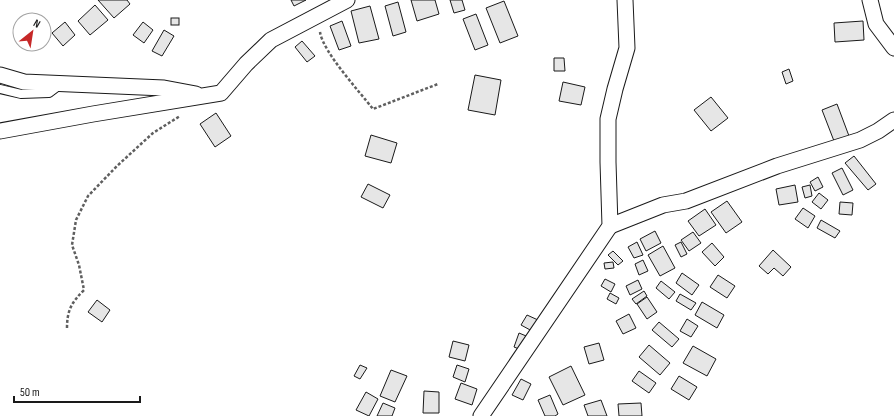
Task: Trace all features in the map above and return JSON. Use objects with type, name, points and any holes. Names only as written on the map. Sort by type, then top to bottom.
[{"type":"street","points":[[0,131],[221,93],[246,64],[271,40],[347,0]]},
{"type":"street","points":[[610,226],[608,120],[627,48],[625,0]]},
{"type":"street","points":[[870,0],[876,24],[894,48]]},
{"type":"street","points":[[0,75],[24,82],[164,88],[207,96]]},
{"type":"street","points":[[481,416],[610,226],[663,205],[686,201],[777,166],[860,140],[878,131],[894,120]]},
{"type":"lane","points":[[0,89],[21,94],[49,93],[62,84]]},
{"type":"path","points":[[317,16],[321,39],[333,59],[373,109],[438,84]]},
{"type":"path","points":[[67,328],[67,317],[73,300],[84,290],[79,265],[72,245],[76,220],[88,196],[116,166],[153,133],[183,114]]},
{"type":"building","points":[[98,0],[127,0],[130,4],[114,18]]},
{"type":"building","points":[[291,0],[306,0],[294,6]]},
{"type":"building","points":[[411,0],[435,0],[439,14],[417,21]]},
{"type":"building","points":[[450,0],[462,0],[465,10],[454,13]]},
{"type":"building","points":[[504,1],[518,36],[500,43],[486,8]]},
{"type":"building","points":[[398,2],[406,32],[393,36],[385,6]]},
{"type":"building","points":[[95,5],[108,20],[90,35],[78,21]]},
{"type":"building","points":[[370,6],[379,39],[359,43],[351,11]]},
{"type":"building","points":[[476,14],[488,45],[475,50],[463,19]]},
{"type":"building","points":[[171,18],[179,18],[179,25],[171,25]]},
{"type":"building","points":[[342,21],[351,46],[339,50],[330,26]]},
{"type":"building","points":[[863,21],[864,40],[835,42],[834,23]]},
{"type":"building","points":[[65,22],[75,35],[63,46],[52,33]]},
{"type":"building","points":[[143,22],[153,30],[144,43],[133,35]]},
{"type":"building","points":[[164,30],[174,36],[162,56],[152,51]]},
{"type":"building","points":[[302,41],[315,56],[307,62],[295,47]]},
{"type":"building","points":[[554,58],[564,58],[565,71],[554,71]]},
{"type":"building","points":[[789,69],[793,81],[786,84],[782,72]]},
{"type":"building","points":[[475,75],[501,80],[495,115],[468,110]]},
{"type":"building","points":[[563,82],[585,87],[581,105],[559,101]]},
{"type":"building","points":[[711,97],[728,118],[711,131],[694,110]]},
{"type":"building","points":[[837,104],[849,136],[834,141],[822,110]]},
{"type":"building","points":[[216,113],[231,136],[215,147],[200,124]]},
{"type":"building","points":[[371,135],[397,143],[391,163],[365,156]]},
{"type":"building","points":[[854,156],[876,184],[868,190],[845,163]]},
{"type":"building","points":[[842,168],[853,190],[843,195],[832,173]]},
{"type":"building","points":[[818,177],[823,187],[815,191],[810,182]]},
{"type":"building","points":[[368,184],[390,195],[383,208],[361,197]]},
{"type":"building","points":[[795,185],[798,202],[779,205],[776,189]]},
{"type":"building","points":[[810,185],[812,196],[805,198],[802,187]]},
{"type":"building","points":[[819,193],[828,200],[821,209],[812,202]]},
{"type":"building","points":[[727,201],[742,222],[726,233],[711,212]]},
{"type":"building","points":[[840,202],[853,203],[852,215],[839,214]]},
{"type":"building","points":[[803,208],[815,216],[808,228],[795,219]]},
{"type":"building","points":[[705,209],[716,225],[699,236],[688,221]]},
{"type":"building","points":[[821,220],[840,231],[835,238],[817,228]]},
{"type":"building","points":[[655,231],[661,243],[646,251],[640,239]]},
{"type":"building","points":[[693,232],[701,243],[689,251],[681,240]]},
{"type":"building","points":[[637,242],[643,255],[634,258],[628,247]]},
{"type":"building","points":[[681,242],[687,254],[681,257],[675,245]]},
{"type":"building","points":[[712,243],[724,257],[715,266],[702,252]]},
{"type":"building","points":[[663,246],[675,268],[660,276],[648,255]]},
{"type":"building","points":[[773,250],[791,267],[783,276],[774,268],[768,274],[759,266]]},
{"type":"building","points":[[613,251],[623,261],[618,265],[608,255]]},
{"type":"building","points":[[643,260],[648,271],[639,275],[635,264]]},
{"type":"building","points":[[613,262],[614,268],[605,269],[604,263]]},
{"type":"building","points":[[682,273],[699,285],[692,295],[676,283]]},
{"type":"building","points":[[718,275],[735,286],[727,298],[710,287]]},
{"type":"building","points":[[605,279],[615,284],[611,292],[601,286]]},
{"type":"building","points":[[638,280],[642,289],[630,295],[626,286]]},
{"type":"building","points":[[661,281],[675,292],[669,299],[656,288]]},
{"type":"building","points":[[644,291],[647,296],[636,304],[632,299]]},
{"type":"building","points":[[610,293],[619,298],[616,304],[607,299]]},
{"type":"building","points":[[680,294],[696,303],[691,310],[676,301]]},
{"type":"building","points":[[647,297],[657,312],[647,319],[637,304]]},
{"type":"building","points":[[97,300],[110,310],[102,322],[88,312]]},
{"type":"building","points":[[702,302],[724,315],[717,328],[695,315]]},
{"type":"building","points":[[629,314],[636,328],[623,334],[616,321]]},
{"type":"building","points":[[527,315],[538,320],[532,331],[521,325]]},
{"type":"building","points":[[687,319],[698,326],[691,337],[680,331]]},
{"type":"building","points":[[659,322],[679,339],[672,347],[652,330]]},
{"type":"building","points":[[519,333],[531,338],[524,351],[514,347]]},
{"type":"building","points":[[453,341],[469,345],[465,361],[449,357]]},
{"type":"building","points":[[599,343],[604,360],[589,364],[584,347]]},
{"type":"building","points":[[649,345],[670,363],[660,375],[639,357]]},
{"type":"building","points":[[693,346],[716,359],[707,376],[683,363]]},
{"type":"building","points":[[360,365],[367,368],[360,379],[354,376]]},
{"type":"building","points":[[457,365],[469,369],[465,382],[453,377]]},
{"type":"building","points":[[571,366],[585,395],[563,405],[549,377]]},
{"type":"building","points":[[391,370],[407,376],[395,402],[380,396]]},
{"type":"building","points":[[639,371],[656,383],[649,393],[632,381]]},
{"type":"building","points":[[679,376],[697,387],[689,400],[671,389]]},
{"type":"building","points":[[521,379],[531,384],[523,400],[512,395]]},
{"type":"building","points":[[461,383],[477,389],[472,405],[455,399]]},
{"type":"building","points":[[424,391],[439,392],[439,413],[423,413]]},
{"type":"building","points":[[366,392],[378,399],[369,416],[356,410]]},
{"type":"building","points":[[550,395],[558,414],[555,416],[545,416],[538,400]]},
{"type":"building","points":[[601,400],[607,416],[588,416],[584,405]]},
{"type":"building","points":[[383,403],[395,408],[392,416],[377,416]]},
{"type":"building","points":[[641,403],[642,416],[619,416],[618,404]]}]
